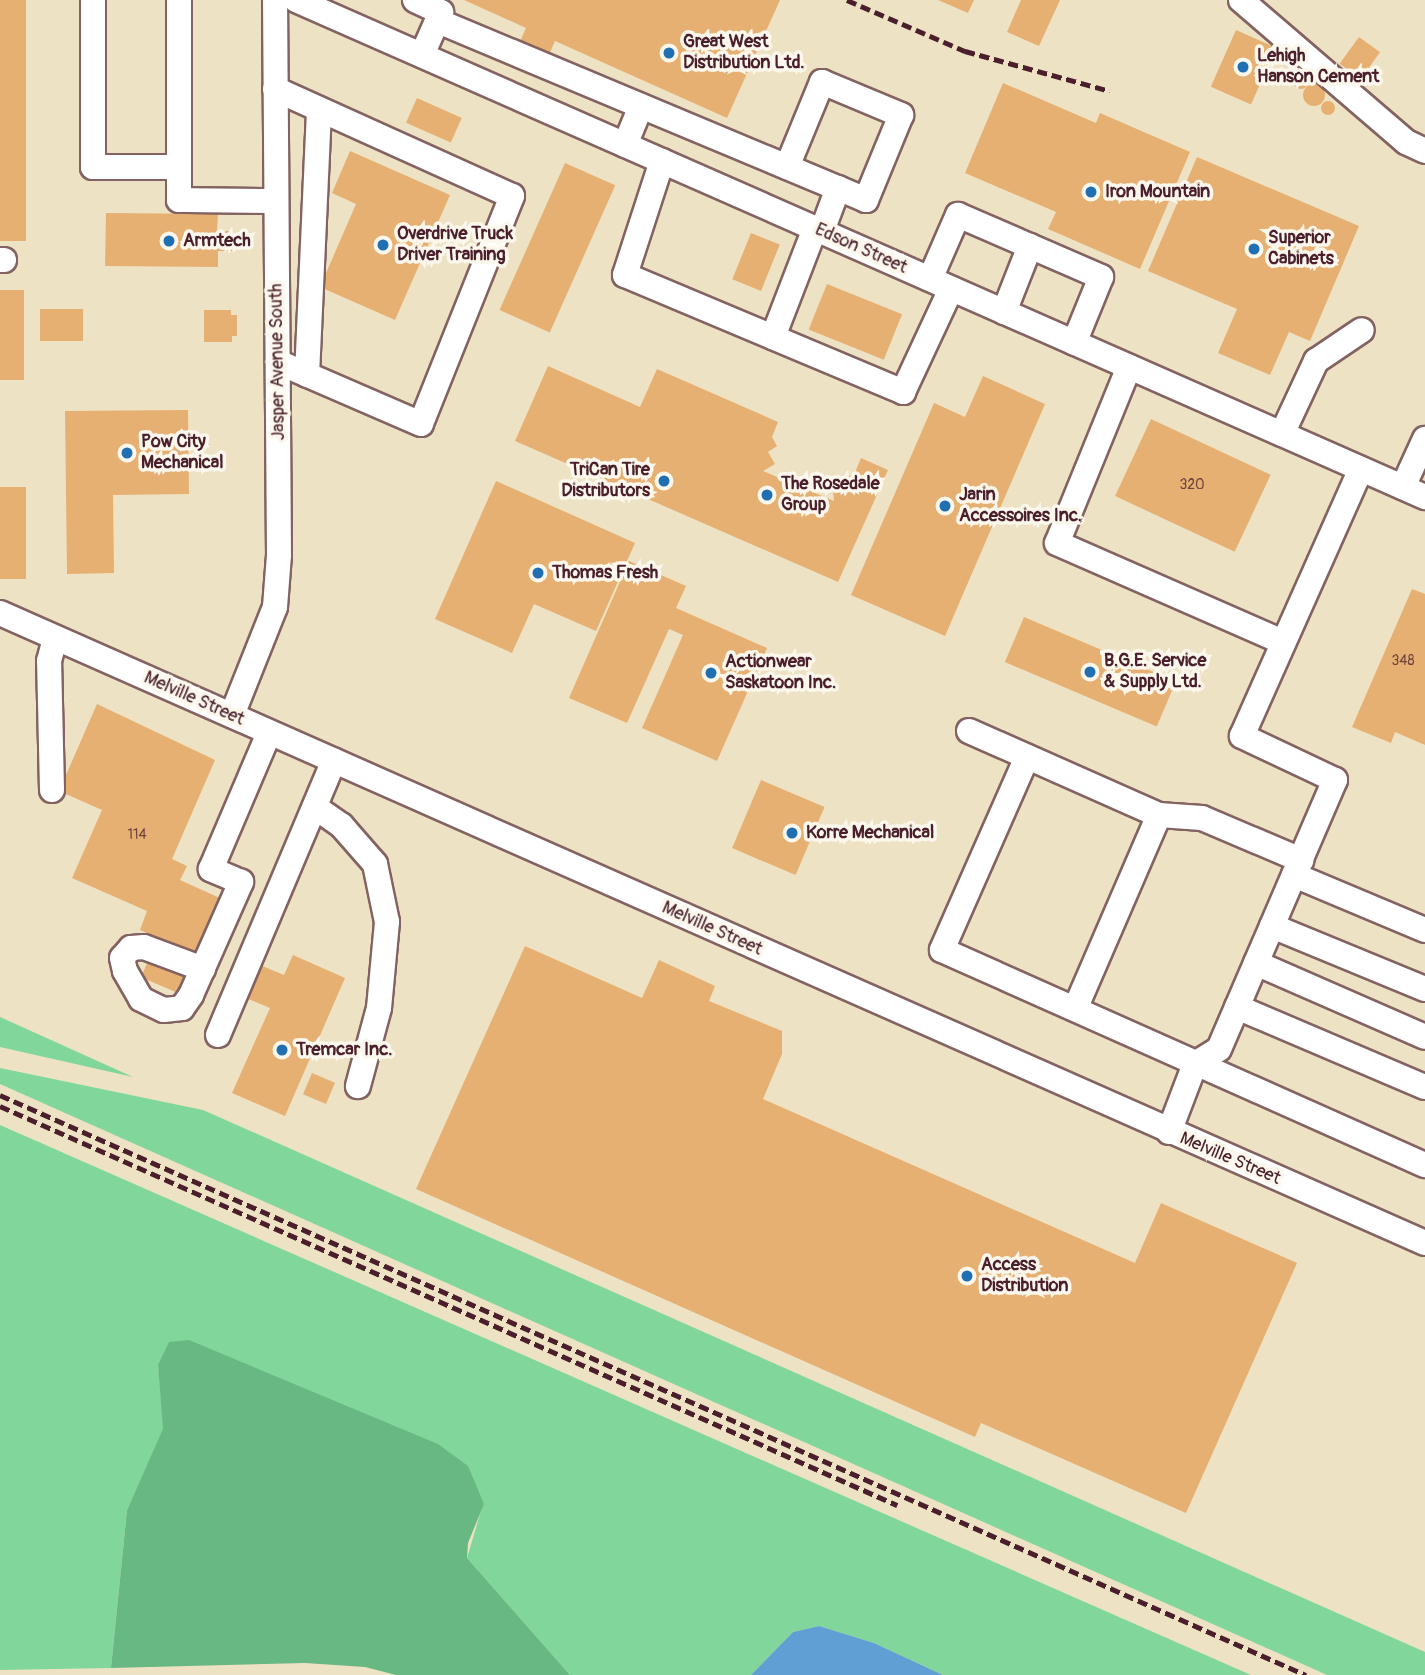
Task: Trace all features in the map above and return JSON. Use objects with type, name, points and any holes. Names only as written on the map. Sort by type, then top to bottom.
[{"type":"street","points":[[93,0],[93,167],[179,167]]},
{"type":"street","points":[[179,0],[179,200],[276,201]]},
{"type":"street","name":"Jasper Avenue South","points":[[232,715],[275,607],[279,555],[275,0]]},
{"type":"street","name":"Edson Street","points":[[296,0],[1414,492]]},
{"type":"street","points":[[415,0],[441,12],[422,55]]},
{"type":"street","points":[[1241,0],[1406,142],[1425,151]]},
{"type":"street","points":[[438,21],[787,167],[838,188],[866,200],[901,115],[822,82],[787,167]]},
{"type":"street","points":[[482,82],[500,47]]},
{"type":"street","points":[[275,89],[512,196],[421,424],[278,362]]},
{"type":"street","points":[[625,145],[641,106]]},
{"type":"street","points":[[307,375],[319,109]]},
{"type":"street","points":[[662,161],[625,275],[903,392],[940,284],[958,215],[1101,277],[1074,343]]},
{"type":"street","points":[[773,337],[838,188]]},
{"type":"street","points":[[1004,312],[1030,246]]},
{"type":"street","points":[[1282,434],[1316,361],[1362,330]]},
{"type":"street","points":[[1129,367],[1057,543],[1283,642]]},
{"type":"street","points":[[1414,492],[1425,439]]},
{"type":"street","points":[[1169,1132],[1195,1064],[1219,1049],[1335,780],[1242,736],[1361,469]]},
{"type":"street","name":"Melville Street","points":[[0,613],[1425,1243]]},
{"type":"street","points":[[52,790],[49,661],[55,638]]},
{"type":"street","points":[[969,731],[1159,815],[1202,818],[1425,930]]},
{"type":"street","points":[[203,969],[241,882],[211,869],[269,733]]},
{"type":"street","points":[[1027,757],[942,950],[1425,1166]]},
{"type":"street","points":[[218,1035],[334,760]]},
{"type":"street","points":[[315,807],[341,825],[375,864],[387,922],[379,1008],[358,1086]]},
{"type":"street","points":[[1075,1009],[1159,815]]},
{"type":"street","points":[[1272,926],[1425,989]]},
{"type":"street","points":[[1256,963],[1425,1037]]},
{"type":"street","points":[[1237,1007],[1425,1087]]},
{"type":"green space","points":[[0,1017],[133,1077],[0,1047]]},
{"type":"green space","points":[[0,1068],[203,1110],[1425,1652],[1425,1675],[1327,1675],[0,1084]]},
{"type":"green space","points":[[0,1125],[1251,1675],[943,1675],[874,1643],[819,1626],[793,1632],[751,1675],[570,1675],[467,1558],[483,1504],[158,1365],[164,1429],[127,1510],[111,1668],[0,1670]]},
{"type":"green space","points":[[189,1340],[438,1444],[468,1466],[484,1504],[468,1543],[467,1558],[570,1675],[396,1675],[365,1667],[305,1663],[111,1668],[127,1510],[163,1429],[158,1365],[169,1342]]},
{"type":"water","points":[[819,1626],[874,1643],[943,1675],[751,1675],[793,1632]]},
{"type":"building","points":[[0,0],[26,0],[26,241],[0,241]]},
{"type":"building","name":"Great West Distribution Ltd.","points":[[464,0],[780,0],[727,118],[555,41],[547,59],[518,46],[526,28]]},
{"type":"building","points":[[938,0],[974,0],[968,13]]},
{"type":"building","points":[[1021,0],[1060,0],[1039,46],[1007,32]]},
{"type":"building","name":"Lehigh Hanson Cement","points":[[1236,30],[1276,48],[1251,105],[1211,87]]},
{"type":"building","points":[[1359,37],[1380,52],[1361,79],[1340,64]]},
{"type":"building","points":[[1301,75],[1306,77],[1306,87],[1301,89],[1296,87],[1294,82],[1296,77]]},
{"type":"building","name":"Iron Mountain","points":[[1003,83],[1096,123],[1100,113],[1190,152],[1140,269],[1048,229],[1056,212],[965,173]]},
{"type":"building","points":[[1314,84],[1324,91],[1325,95],[1318,105],[1314,106],[1304,99],[1303,95],[1310,85]]},
{"type":"building","points":[[417,98],[462,118],[451,143],[406,123]]},
{"type":"building","points":[[1328,101],[1333,103],[1333,113],[1328,115],[1323,113],[1321,108],[1323,103]]},
{"type":"building","name":"Overdrive Truck Driver Training","points":[[350,151],[450,195],[395,320],[320,287],[356,204],[332,193]]},
{"type":"building","name":"Superior Cabinets","points":[[1197,157],[1359,226],[1310,341],[1289,332],[1270,375],[1218,353],[1237,309],[1148,271]]},
{"type":"building","points":[[565,163],[615,185],[550,332],[500,310]]},
{"type":"building","name":"Armtech","points":[[106,213],[218,214],[217,231],[232,231],[232,251],[218,251],[218,267],[105,266]]},
{"type":"building","points":[[751,233],[780,245],[761,291],[732,279]]},
{"type":"building","points":[[827,284],[902,314],[884,360],[809,329]]},
{"type":"building","points":[[0,290],[24,290],[24,380],[0,380]]},
{"type":"building","points":[[40,309],[83,309],[83,341],[40,341]]},
{"type":"building","points":[[204,310],[231,310],[231,315],[237,315],[237,336],[232,336],[232,342],[204,342]]},
{"type":"building","points":[[548,366],[640,407],[657,369],[778,422],[772,437],[777,446],[768,452],[775,464],[763,471],[834,501],[833,489],[847,488],[845,476],[854,475],[861,458],[888,470],[838,582],[515,441]]},
{"type":"building","name":"Jarin Accessoires Inc.","points":[[983,376],[1045,404],[945,636],[851,595],[934,403],[965,417]]},
{"type":"building","name":"Pow City Mechanical","points":[[188,410],[189,494],[113,495],[114,573],[67,574],[65,411]]},
{"type":"building","points":[[1151,419],[1271,475],[1235,552],[1115,496]]},
{"type":"building","name":"Thomas Fresh","points":[[496,481],[635,543],[596,631],[534,604],[512,653],[435,619]]},
{"type":"building","points":[[0,487],[26,487],[26,579],[0,579]]},
{"type":"building","name":"Actionwear Saskatoon Inc.","points":[[629,561],[686,586],[676,608],[767,648],[717,761],[642,728],[683,635],[669,629],[627,723],[569,698]]},
{"type":"building","points":[[1412,589],[1425,594],[1425,745],[1395,732],[1391,743],[1352,727]]},
{"type":"building","name":"B.G.E. Service & Supply Ltd.","points":[[1024,617],[1176,681],[1157,727],[1005,662]]},
{"type":"building","points":[[97,704],[215,760],[172,859],[187,866],[180,880],[222,899],[196,956],[140,930],[147,911],[72,878],[102,810],[59,791]]},
{"type":"building","points":[[761,780],[825,807],[796,875],[732,848]]},
{"type":"building","name":"Access Distribution","points":[[525,946],[642,998],[659,960],[715,986],[709,1001],[782,1031],[782,1054],[763,1099],[1135,1263],[1161,1203],[1297,1263],[1186,1513],[981,1423],[975,1437],[416,1189]]},
{"type":"building","name":"Tremcar Inc.","points":[[293,955],[345,978],[285,1116],[232,1093],[270,1008],[246,998],[260,965],[284,975]]},
{"type":"building","points":[[150,956],[186,971],[177,992],[141,977]]},
{"type":"building","points":[[312,1073],[335,1083],[326,1104],[303,1094]]},
{"type":"railway","points":[[847,0],[965,51],[1110,91]]},
{"type":"railway","points":[[0,1095],[1306,1675]]},
{"type":"railway","points":[[0,1106],[897,1505]]},
{"type":"place","name":"Great West Distribution Ltd.","points":[[669,53]]},
{"type":"place","name":"Lehigh Hanson Cement","points":[[1243,67]]},
{"type":"place","name":"Iron Mountain","points":[[1091,192]]},
{"type":"place","name":"Armtech","points":[[169,241]]},
{"type":"place","name":"Overdrive Truck Driver Training","points":[[383,245]]},
{"type":"place","name":"Superior Cabinets","points":[[1254,249]]},
{"type":"place","name":"Pow City Mechanical","points":[[127,453]]},
{"type":"place","name":"TriCan Tire Distributors","points":[[664,481]]},
{"type":"place","name":"The Rosedale Group","points":[[767,495]]},
{"type":"place","name":"Jarin Accessoires Inc.","points":[[945,506]]},
{"type":"place","name":"Thomas Fresh","points":[[538,573]]},
{"type":"place","name":"B.G.E. Service & Supply Ltd.","points":[[1090,672]]},
{"type":"place","name":"Actionwear Saskatoon Inc.","points":[[711,673]]},
{"type":"place","name":"Korre Mechanical","points":[[792,833]]},
{"type":"place","name":"Tremcar Inc.","points":[[282,1050]]},
{"type":"place","name":"Access Distribution","points":[[967,1276]]}]
